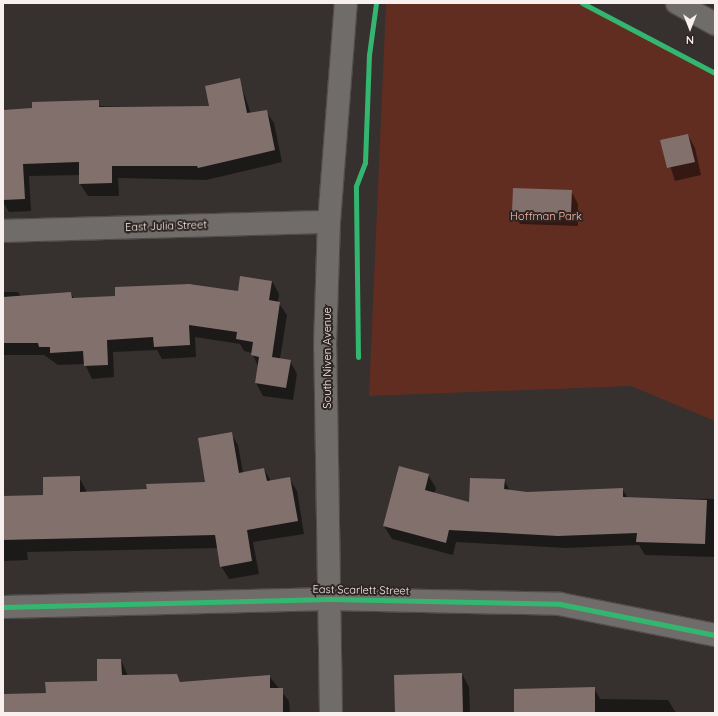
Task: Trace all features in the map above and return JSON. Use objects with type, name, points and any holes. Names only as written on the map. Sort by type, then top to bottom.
[{"type":"street","name":"South Niven Avenue","points":[[331,713],[325,347],[329,222],[346,3]]},
{"type":"street","points":[[677,3],[715,24]]},
{"type":"street","name":"East Julia Street","points":[[3,231],[329,222]]},
{"type":"street","name":"East Scarlett Street","points":[[3,607],[330,599],[560,604],[715,635]]},
{"type":"green space","name":"Hoffman Park","points":[[386,3],[576,3],[715,75],[715,421],[631,386],[369,396]]},
{"type":"building","points":[[240,78],[247,113],[267,110],[275,150],[198,168],[197,166],[112,166],[112,183],[79,184],[79,162],[23,164],[25,199],[3,200],[3,110],[32,108],[32,102],[99,100],[99,107],[209,106],[205,86]]},
{"type":"building","points":[[688,134],[695,162],[667,168],[660,140]]},
{"type":"building","points":[[513,188],[572,190],[571,214],[512,212]]},
{"type":"building","points":[[240,276],[272,281],[269,300],[280,302],[272,357],[291,360],[286,388],[255,383],[259,357],[251,355],[253,342],[236,339],[237,332],[189,325],[190,345],[154,347],[153,337],[107,340],[108,365],[84,366],[83,351],[50,353],[50,347],[39,347],[38,343],[3,343],[3,297],[71,292],[72,298],[115,296],[115,287],[189,284],[238,291]]},
{"type":"building","points":[[232,432],[239,473],[264,468],[267,481],[290,477],[298,521],[247,530],[252,561],[220,567],[215,535],[3,540],[3,496],[43,495],[43,477],[80,476],[80,492],[147,489],[146,484],[205,482],[198,438]]},
{"type":"building","points":[[399,466],[429,474],[425,490],[469,502],[470,478],[505,479],[504,489],[527,492],[623,488],[623,497],[707,500],[705,544],[636,542],[637,533],[558,536],[449,530],[446,543],[383,526]]},
{"type":"building","points":[[97,659],[121,659],[122,675],[177,674],[180,682],[270,675],[270,688],[283,688],[283,713],[3,713],[3,694],[46,693],[45,682],[97,681]]},
{"type":"building","points":[[462,673],[463,713],[395,713],[394,675]]},
{"type":"building","points":[[595,687],[595,713],[514,713],[514,689]]},
{"type":"cycle path","points":[[358,357],[356,186],[365,163],[369,55],[376,3]]},
{"type":"cycle path","points":[[582,3],[715,73]]},
{"type":"cycle path","points":[[3,607],[330,599],[560,604],[715,635]]}]
